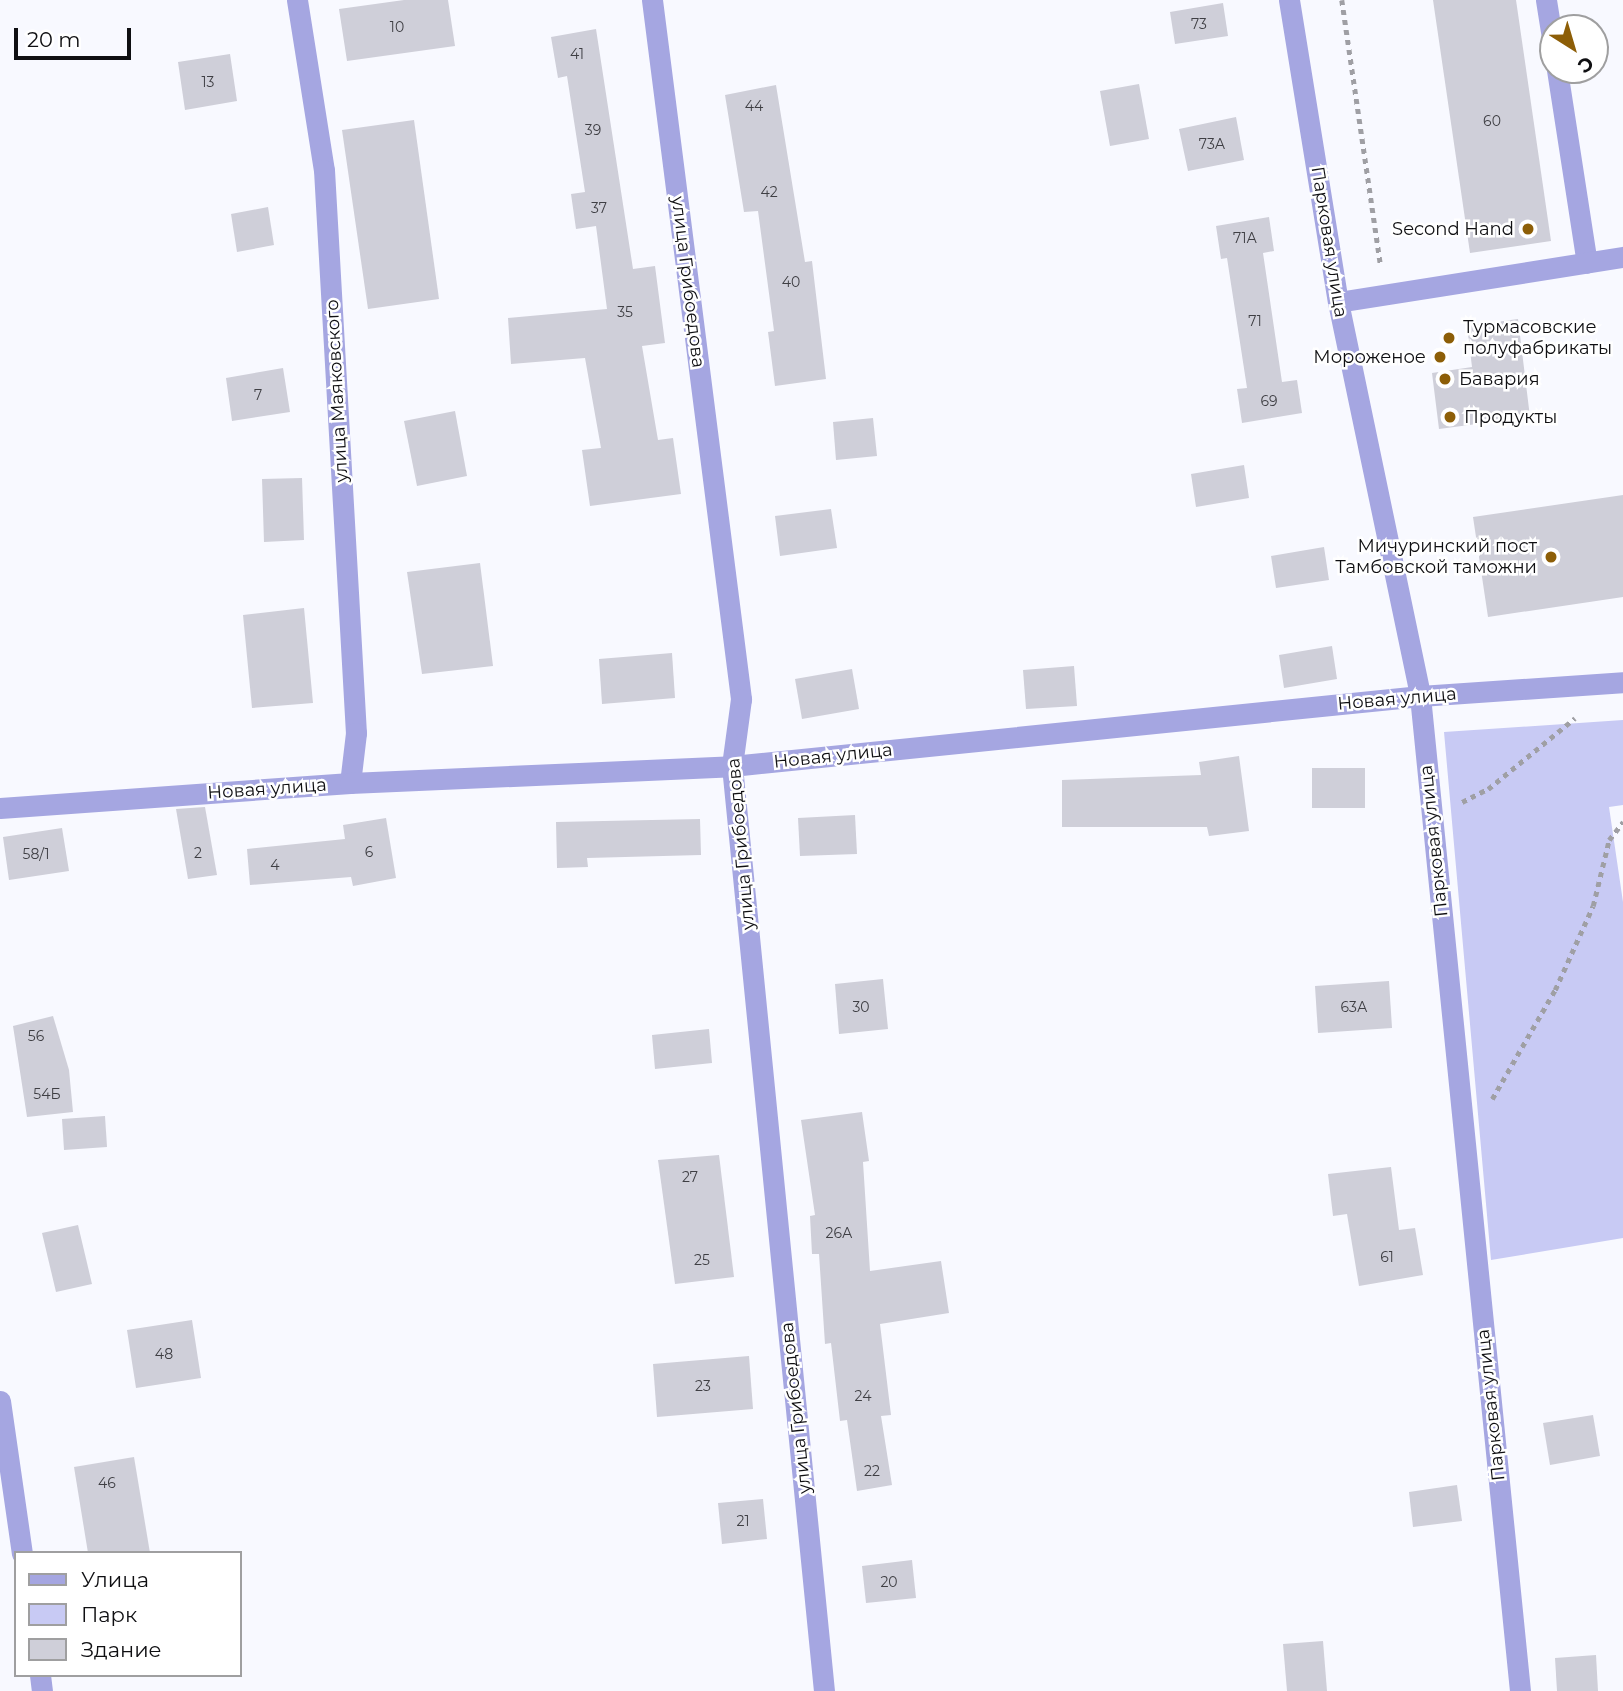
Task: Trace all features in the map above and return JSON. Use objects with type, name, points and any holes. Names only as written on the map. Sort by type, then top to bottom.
[{"type":"street","name":"улица Маяковского","points":[[297,0],[324,170],[356,733],[350,783]]},
{"type":"street","name":"улица Грибоедова","points":[[652,0],[741,699],[732,766],[824,1691]]},
{"type":"street","name":"Парковая улица","points":[[1289,0],[1338,302],[1420,696],[1520,1691]]},
{"type":"street","points":[[1559,84],[1587,263]]},
{"type":"street","points":[[1338,302],[1623,257]]},
{"type":"street","name":"Новая улица","points":[[0,808],[350,783],[732,766],[1420,696],[1618,682]]},
{"type":"street","points":[[0,1401],[22,1551]]},
{"type":"path","points":[[1342,0],[1385,295]]},
{"type":"path","points":[[1433,816],[1488,789],[1618,682]]},
{"type":"path","points":[[1465,1145],[1555,990],[1593,906],[1609,840],[1623,822]]},
{"type":"green space","points":[[1623,720],[1623,805],[1609,807],[1623,902],[1623,1238],[1491,1260],[1444,732]]},
{"type":"building","points":[[404,0],[448,0],[455,46],[347,61],[339,9]]},
{"type":"building","points":[[1433,0],[1516,0],[1551,241],[1470,253]]},
{"type":"building","points":[[1223,3],[1228,36],[1175,44],[1170,12]]},
{"type":"building","points":[[596,29],[633,269],[655,266],[665,343],[642,346],[658,440],[673,438],[681,494],[590,506],[582,450],[601,448],[585,358],[511,364],[508,318],[607,309],[596,226],[576,229],[571,194],[585,192],[567,76],[558,78],[551,37]]},
{"type":"building","points":[[230,54],[237,101],[185,110],[178,62]]},
{"type":"building","points":[[1139,84],[1149,139],[1110,146],[1100,91]]},
{"type":"building","points":[[776,85],[805,262],[812,261],[826,379],[775,386],[768,332],[774,331],[758,211],[744,212],[725,95]]},
{"type":"building","points":[[1236,117],[1244,160],[1188,171],[1179,129]]},
{"type":"building","points":[[414,120],[439,299],[368,309],[342,130]]},
{"type":"building","points":[[268,207],[274,245],[237,252],[231,214]]},
{"type":"building","points":[[1269,217],[1274,251],[1263,253],[1282,382],[1297,380],[1302,413],[1242,423],[1237,389],[1247,388],[1227,258],[1221,259],[1216,226]]},
{"type":"building","points":[[1518,319],[1530,417],[1439,429],[1432,373],[1472,367],[1467,326]]},
{"type":"building","points":[[283,368],[290,412],[232,421],[226,378]]},
{"type":"building","points":[[455,411],[467,476],[417,486],[404,421]]},
{"type":"building","points":[[873,418],[877,456],[836,460],[833,422]]},
{"type":"building","points":[[1244,465],[1249,498],[1196,507],[1191,474]]},
{"type":"building","points":[[302,478],[304,540],[264,542],[262,479]]},
{"type":"building","name":"Мичуринский пост Тамбовской таможни","points":[[1623,495],[1623,597],[1488,617],[1473,517]]},
{"type":"building","points":[[831,509],[837,548],[780,556],[775,516]]},
{"type":"building","points":[[1324,547],[1329,580],[1276,588],[1271,556]]},
{"type":"building","points":[[480,563],[493,666],[422,674],[407,572]]},
{"type":"building","points":[[304,608],[313,703],[252,708],[243,615]]},
{"type":"building","points":[[1332,646],[1337,679],[1284,688],[1279,655]]},
{"type":"building","points":[[672,653],[675,698],[602,704],[599,659]]},
{"type":"building","points":[[1074,666],[1077,706],[1026,709],[1023,670]]},
{"type":"building","points":[[852,669],[859,709],[802,719],[795,679]]},
{"type":"building","points":[[1239,756],[1249,831],[1209,836],[1207,827],[1062,827],[1062,780],[1201,775],[1199,762]]},
{"type":"building","points":[[1312,768],[1365,768],[1365,808],[1312,808]]},
{"type":"building","points":[[205,807],[217,875],[188,879],[176,809]]},
{"type":"building","points":[[855,815],[857,854],[800,856],[798,818]]},
{"type":"building","points":[[386,818],[396,878],[353,886],[351,877],[250,885],[247,849],[345,839],[343,825]]},
{"type":"building","points":[[700,819],[701,855],[587,858],[588,867],[557,868],[556,822]]},
{"type":"building","points":[[62,828],[69,871],[9,880],[3,837]]},
{"type":"building","points":[[883,979],[888,1029],[839,1034],[835,984]]},
{"type":"building","points":[[1389,981],[1392,1028],[1318,1033],[1315,986]]},
{"type":"building","points":[[53,1016],[69,1070],[73,1112],[27,1117],[13,1026]]},
{"type":"building","points":[[709,1029],[712,1063],[655,1069],[652,1035]]},
{"type":"building","points":[[862,1112],[869,1161],[863,1162],[870,1271],[941,1261],[949,1313],[880,1324],[891,1415],[881,1416],[892,1485],[857,1491],[847,1420],[840,1421],[831,1343],[825,1344],[819,1254],[812,1254],[810,1216],[815,1215],[801,1120]]},
{"type":"building","points":[[105,1116],[107,1147],[64,1150],[62,1119]]},
{"type":"building","points":[[719,1155],[734,1277],[675,1284],[658,1160]]},
{"type":"building","points":[[1391,1167],[1399,1230],[1415,1228],[1423,1275],[1359,1286],[1347,1214],[1333,1216],[1328,1174]]},
{"type":"building","points":[[78,1225],[92,1284],[56,1292],[42,1233]]},
{"type":"building","points":[[192,1320],[201,1378],[136,1388],[127,1330]]},
{"type":"building","points":[[749,1356],[753,1409],[657,1417],[653,1364]]},
{"type":"building","points":[[1593,1415],[1600,1456],[1550,1465],[1543,1423]]},
{"type":"building","points":[[134,1457],[150,1551],[88,1551],[74,1467]]},
{"type":"building","points":[[1457,1485],[1462,1521],[1413,1527],[1409,1492]]},
{"type":"building","points":[[763,1499],[767,1539],[722,1544],[718,1503]]},
{"type":"building","points":[[912,1560],[916,1598],[866,1603],[862,1566]]},
{"type":"building","points":[[1323,1641],[1327,1691],[1287,1691],[1283,1644]]},
{"type":"building","points":[[1596,1655],[1598,1691],[1557,1691],[1555,1658]]},
{"type":"place","name":"Second Hand","points":[[1528,229]]},
{"type":"place","name":"Турмасовские полуфабрикаты","points":[[1449,338]]},
{"type":"place","name":"Мороженое","points":[[1440,357]]},
{"type":"place","name":"Бавария","points":[[1445,379]]},
{"type":"place","name":"Продукты","points":[[1450,417]]},
{"type":"place","name":"Мичуринский пост Тамбовской таможни","points":[[1551,557]]}]
